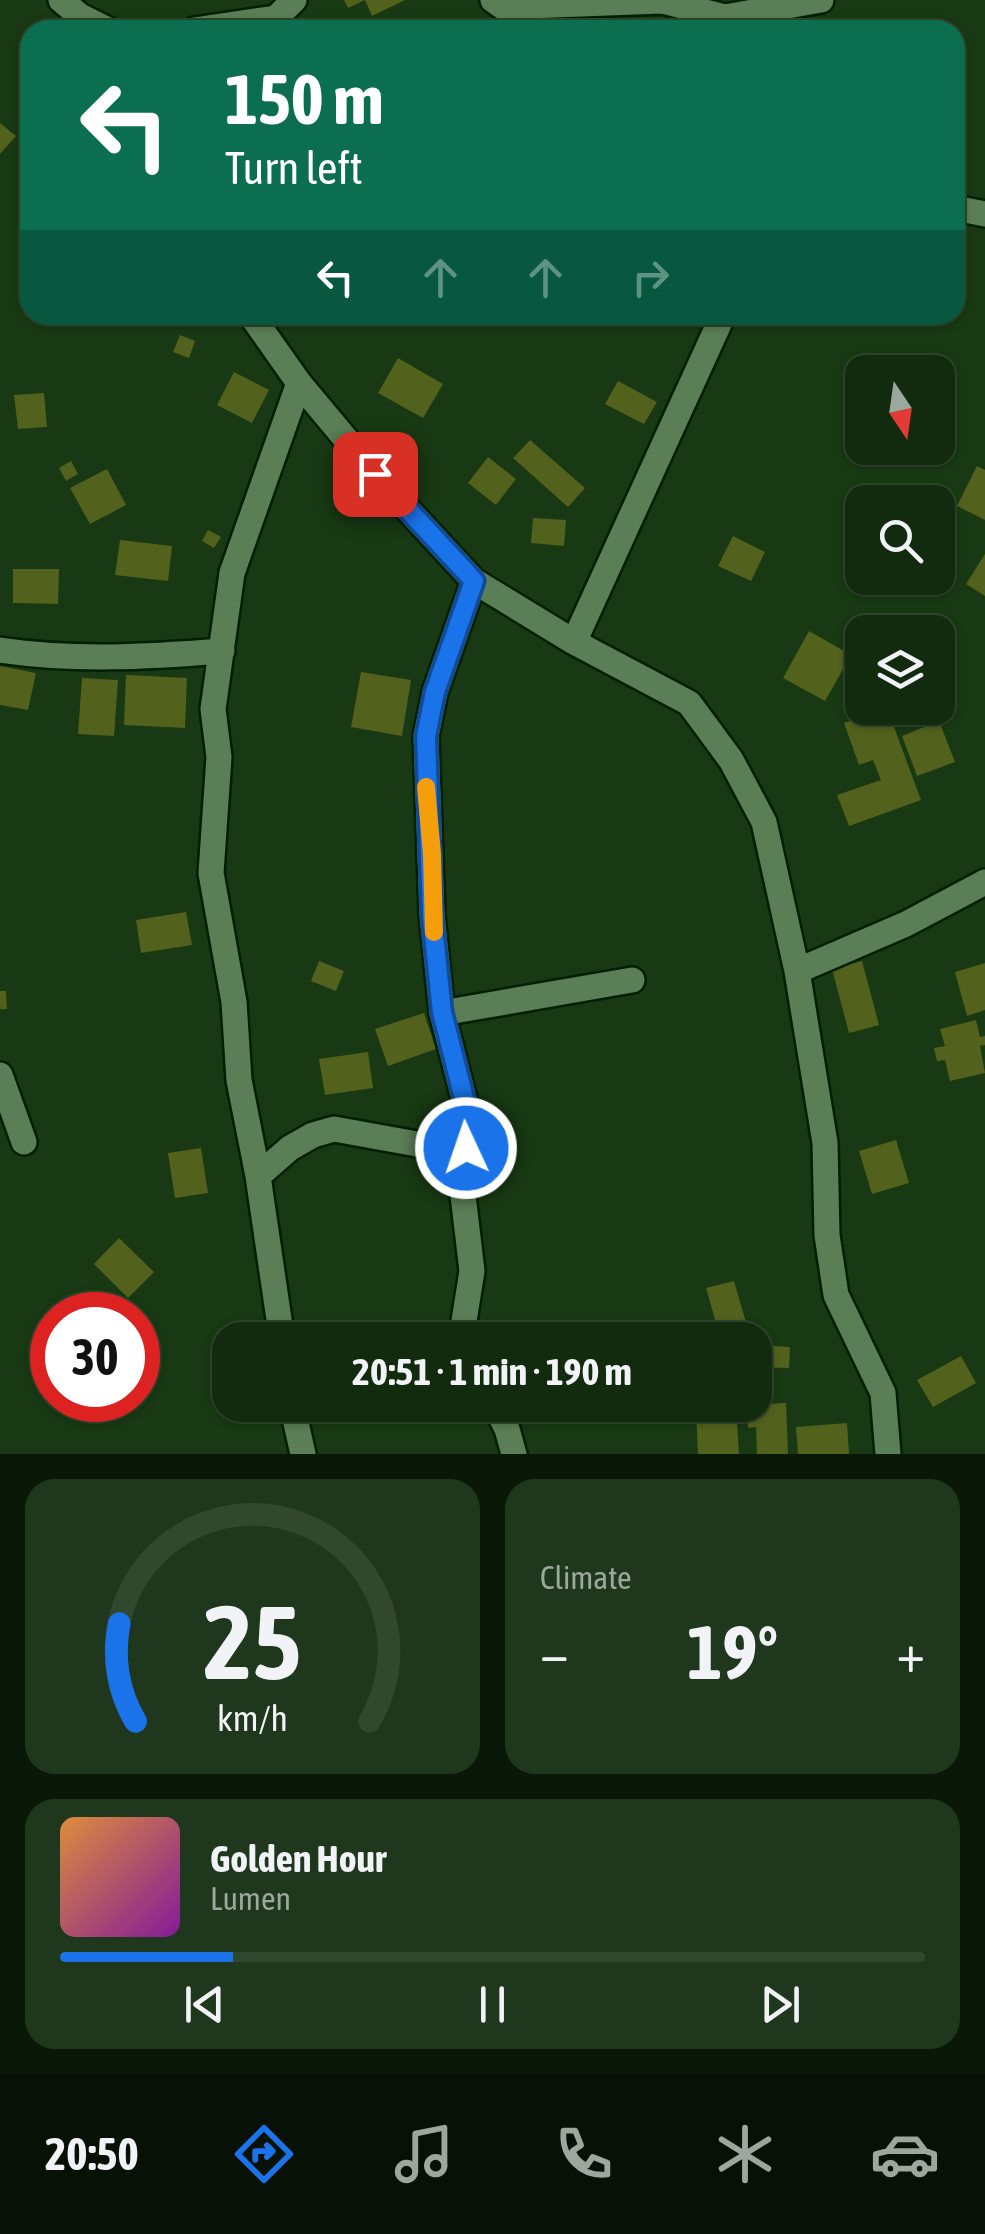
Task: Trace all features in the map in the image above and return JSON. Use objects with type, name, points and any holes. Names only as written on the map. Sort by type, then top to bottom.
[{"type":"street","points":[[61,0],[88,20]]},
{"type":"street","points":[[269,20],[294,0]]},
{"type":"street","points":[[494,0],[502,7],[662,0],[725,16],[822,0]]},
{"type":"street","points":[[258,325],[299,382],[375,474],[474,581],[574,642],[689,702],[731,760],[764,822],[798,971],[824,1142],[827,1235],[836,1294],[883,1393],[888,1454]]},
{"type":"street","points":[[574,642],[717,325]]},
{"type":"street","points":[[279,1322],[239,1080],[234,1002],[211,873],[220,757],[213,709],[232,573],[299,382]]},
{"type":"street","points":[[464,1322],[472,1270],[460,1170],[468,1114],[442,1012],[432,916],[426,736],[435,692],[474,581]]},
{"type":"street","points":[[0,650],[56,658],[222,651]]},
{"type":"street","points":[[798,971],[906,924],[985,882]]},
{"type":"street","points":[[442,1012],[632,980]]},
{"type":"street","points":[[0,1075],[24,1142]]},
{"type":"street","points":[[258,1176],[301,1142],[334,1129],[417,1144],[466,1148]]},
{"type":"street","points":[[295,1422],[302,1454]]},
{"type":"street","points":[[504,1422],[514,1454]]},
{"type":"building","points":[[344,0],[365,0],[348,8]]},
{"type":"building","points":[[365,0],[405,0],[372,16]]},
{"type":"building","points":[[0,123],[16,136],[0,154]]},
{"type":"building","points":[[180,335],[195,341],[189,358],[173,352]]},
{"type":"building","points":[[398,358],[443,384],[423,418],[378,393]]},
{"type":"building","points":[[234,372],[269,390],[252,423],[217,405]]},
{"type":"building","points":[[618,381],[657,402],[644,424],[605,404]]},
{"type":"building","points":[[44,393],[47,427],[18,429],[14,395]]},
{"type":"building","points":[[530,440],[585,488],[568,507],[513,458]]},
{"type":"building","points":[[488,457],[516,479],[496,505],[468,483]]},
{"type":"building","points":[[71,461],[78,474],[66,481],[59,468]]},
{"type":"building","points":[[977,466],[985,470],[985,520],[957,506]]},
{"type":"building","points":[[107,469],[126,505],[90,524],[70,488]]},
{"type":"building","points":[[533,518],[566,520],[564,546],[531,543]]},
{"type":"building","points":[[208,530],[221,537],[214,548],[202,541]]},
{"type":"building","points":[[733,536],[765,552],[751,581],[718,566]]},
{"type":"building","points":[[120,540],[172,546],[168,581],[115,575]]},
{"type":"building","points":[[985,554],[985,596],[966,584]]},
{"type":"building","points":[[13,569],[59,569],[58,604],[13,603]]},
{"type":"building","points":[[809,631],[845,652],[845,666],[825,701],[783,678]]},
{"type":"building","points":[[0,666],[36,673],[28,710],[0,705]]},
{"type":"building","points":[[361,672],[411,680],[402,736],[351,727]]},
{"type":"building","points":[[126,675],[187,678],[185,728],[124,725]]},
{"type":"building","points":[[82,678],[118,680],[114,736],[78,734]]},
{"type":"building","points":[[844,723],[893,725],[921,800],[849,826],[837,795],[881,780],[873,760],[859,765]]},
{"type":"building","points":[[929,725],[941,725],[955,762],[917,776],[902,736]]},
{"type":"building","points":[[186,912],[192,945],[141,953],[136,920]]},
{"type":"building","points":[[319,961],[344,971],[336,991],[311,981]]},
{"type":"building","points":[[862,961],[879,1025],[849,1033],[832,969]]},
{"type":"building","points":[[985,963],[985,1010],[967,1016],[955,972]]},
{"type":"building","points":[[0,991],[6,991],[7,1009],[0,1009]]},
{"type":"building","points":[[424,1013],[436,1049],[388,1066],[375,1029]]},
{"type":"building","points":[[976,1020],[980,1037],[985,1036],[985,1045],[980,1046],[985,1073],[950,1081],[945,1060],[937,1061],[934,1048],[945,1046],[940,1029]]},
{"type":"building","points":[[368,1052],[373,1088],[325,1095],[319,1059]]},
{"type":"building","points":[[896,1140],[909,1183],[872,1194],[859,1151]]},
{"type":"building","points":[[201,1148],[208,1193],[175,1198],[168,1153]]},
{"type":"building","points":[[119,1238],[154,1272],[134,1292],[122,1292],[94,1264]]},
{"type":"building","points":[[734,1281],[746,1322],[716,1322],[706,1288]]},
{"type":"building","points":[[772,1346],[790,1347],[789,1368],[772,1368]]},
{"type":"building","points":[[961,1356],[976,1383],[933,1407],[917,1380]]},
{"type":"building","points":[[786,1403],[788,1454],[757,1454],[756,1427],[748,1428],[748,1422],[772,1422],[772,1404]]},
{"type":"building","points":[[697,1422],[737,1422],[739,1454],[698,1454]]},
{"type":"building","points":[[847,1423],[849,1454],[798,1454],[796,1427]]},
{"type":"slow traffic","points":[[426,787],[434,932]]},
{"type":"route","points":[[375,474],[474,581],[435,692],[426,736],[432,916],[442,1012],[468,1114],[466,1148]]}]
